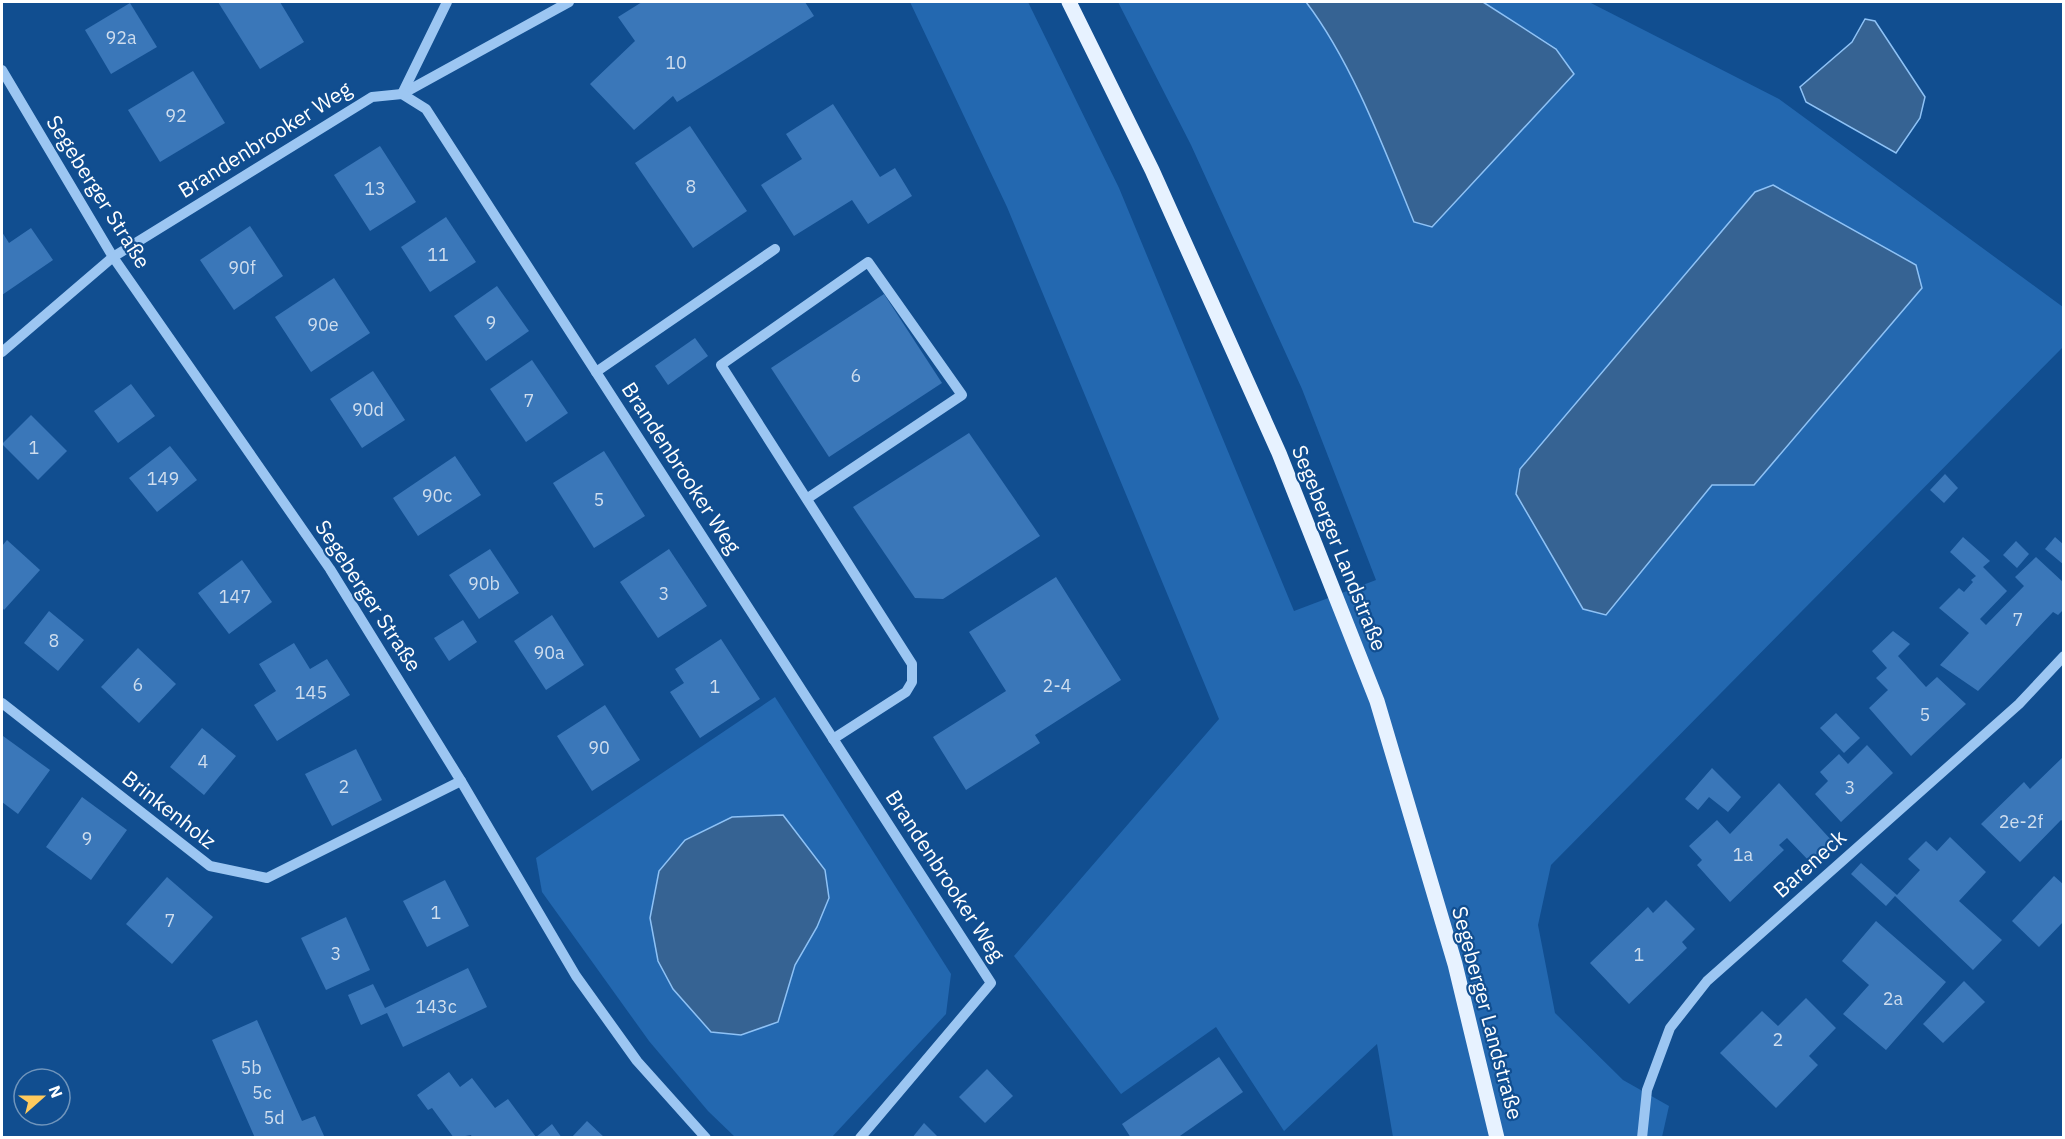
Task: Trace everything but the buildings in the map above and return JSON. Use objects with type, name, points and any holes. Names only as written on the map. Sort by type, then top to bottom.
[{"type":"main road","name":"Segeberger Landstraße","points":[[1069,2],[1152,170],[1279,453],[1377,701],[1455,964],[1497,1137]]},
{"type":"street","points":[[402,94],[447,2]]},
{"type":"street","points":[[402,94],[569,2]]},
{"type":"street","name":"Segeberger Straße","points":[[2,70],[113,257],[330,569],[461,781],[576,976],[637,1061],[706,1137]]},
{"type":"street","name":"Brandenbrooker Weg","points":[[2,352],[113,257],[372,97],[402,94],[426,109],[991,983],[860,1137]]},
{"type":"street","points":[[596,372],[775,249]]},
{"type":"street","points":[[808,498],[962,395],[868,262],[722,365],[912,664],[912,682],[906,692],[833,739]]},
{"type":"street","name":"Bareneck","points":[[1642,1137],[1647,1090],[1670,1028],[1707,981],[2019,704],[2064,656]]},
{"type":"street","name":"Brinkenholz","points":[[2,703],[210,866],[267,878],[461,781]]},
{"type":"shaded area","points":[[910,2],[1028,2],[1119,188],[1294,611],[1376,580],[1302,389],[1191,145],[1118,2],[1306,2],[1323,26],[1353,79],[1414,222],[1556,48],[1483,2],[1589,2],[1779,99],[2063,307],[2063,347],[1551,865],[1538,925],[1555,1013],[1623,1080],[1669,1106],[1662,1137],[1393,1137],[1377,1044],[1284,1131],[1216,1027],[1121,1094],[1014,956],[1219,719],[1007,207]]},
{"type":"shaded area","points":[[1306,2],[1483,2],[1556,49],[1574,74],[1432,227],[1414,222],[1353,79],[1323,26]]},
{"type":"shaded area","points":[[1865,19],[1875,21],[1925,97],[1920,118],[1896,153],[1806,102],[1800,87],[1852,42]]},
{"type":"shaded area","points":[[1773,185],[1916,265],[1922,288],[1754,485],[1712,485],[1606,615],[1583,609],[1516,494],[1520,469],[1755,192]]},
{"type":"shaded area","points":[[775,697],[951,974],[946,1014],[832,1137],[735,1137],[708,1111],[649,1041],[542,892],[536,858]]},
{"type":"shaded area","points":[[783,815],[825,870],[829,898],[817,927],[795,965],[778,1022],[741,1035],[711,1032],[673,989],[658,961],[650,918],[659,871],[685,840],[732,817]]}]
